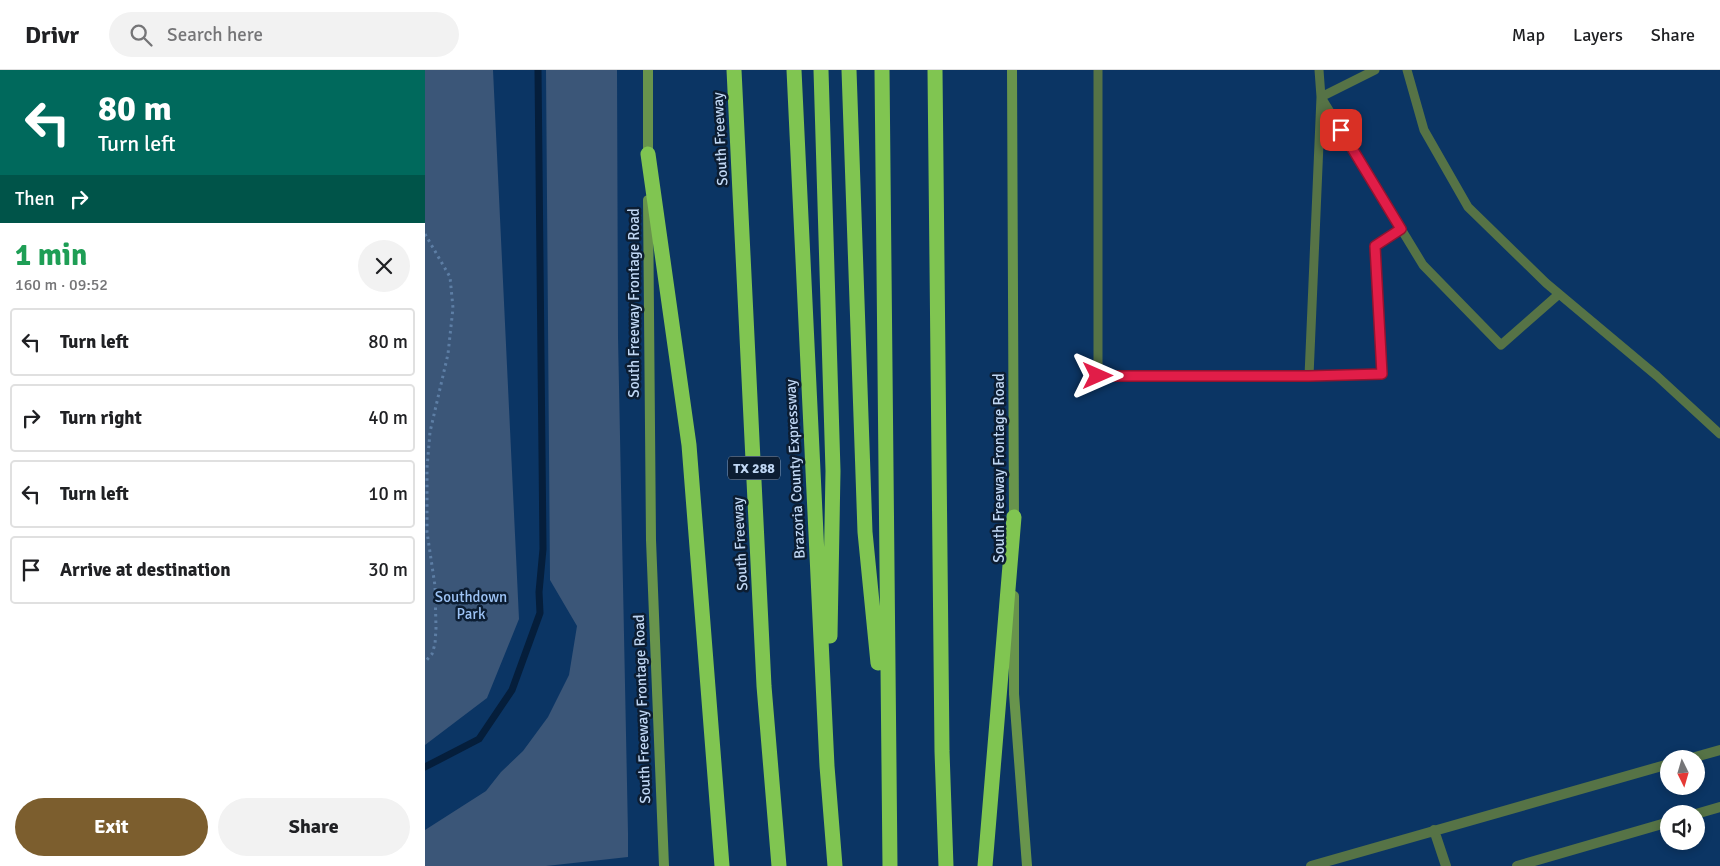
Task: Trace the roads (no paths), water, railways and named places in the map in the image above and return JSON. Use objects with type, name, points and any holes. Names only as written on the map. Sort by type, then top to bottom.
[{"type":"highway","name":"South Freeway","points":[[734,70],[765,686],[779,866]]},
{"type":"highway","name":"Brazoria County Expressway","points":[[794,70],[827,766],[835,866]]},
{"type":"highway","points":[[821,70],[833,471],[827,766]]},
{"type":"highway","points":[[849,70],[865,532],[888,759]]},
{"type":"highway","points":[[882,70],[888,759],[891,866]]},
{"type":"highway","points":[[935,70],[942,752],[945,866]]},
{"type":"highway","points":[[648,154],[689,445],[722,866]]},
{"type":"highway","points":[[985,866],[1014,517]]},
{"type":"main road","name":"South Freeway Frontage Road","points":[[647,70],[651,540],[664,866]]},
{"type":"main road","name":"South Freeway Frontage Road","points":[[1013,70],[1014,694],[1027,866]]},
{"type":"street","points":[[1705,754],[1720,750]]},
{"type":"street","points":[[1311,866],[1660,767]]},
{"type":"street","points":[[1705,811],[1720,807]]},
{"type":"street","points":[[1517,866],[1660,825]]},
{"type":"street","points":[[1434,830],[1445,866]]},
{"type":"lane","points":[[1098,70],[1098,376],[1382,374],[1375,246],[1401,229]]},
{"type":"lane","points":[[1309,376],[1321,97],[1319,70]]},
{"type":"lane","points":[[1321,97],[1375,70]]},
{"type":"lane","points":[[1407,70],[1424,130],[1468,208],[1559,294],[1657,376],[1720,434]]},
{"type":"lane","points":[[1321,97],[1423,265],[1501,345],[1559,294]]},
{"type":"waterway","points":[[425,767],[479,739],[512,690],[540,613],[539,592],[543,549],[538,70]]},
{"type":"park label","name":"Southdown Park","points":[[471,606]]}]
